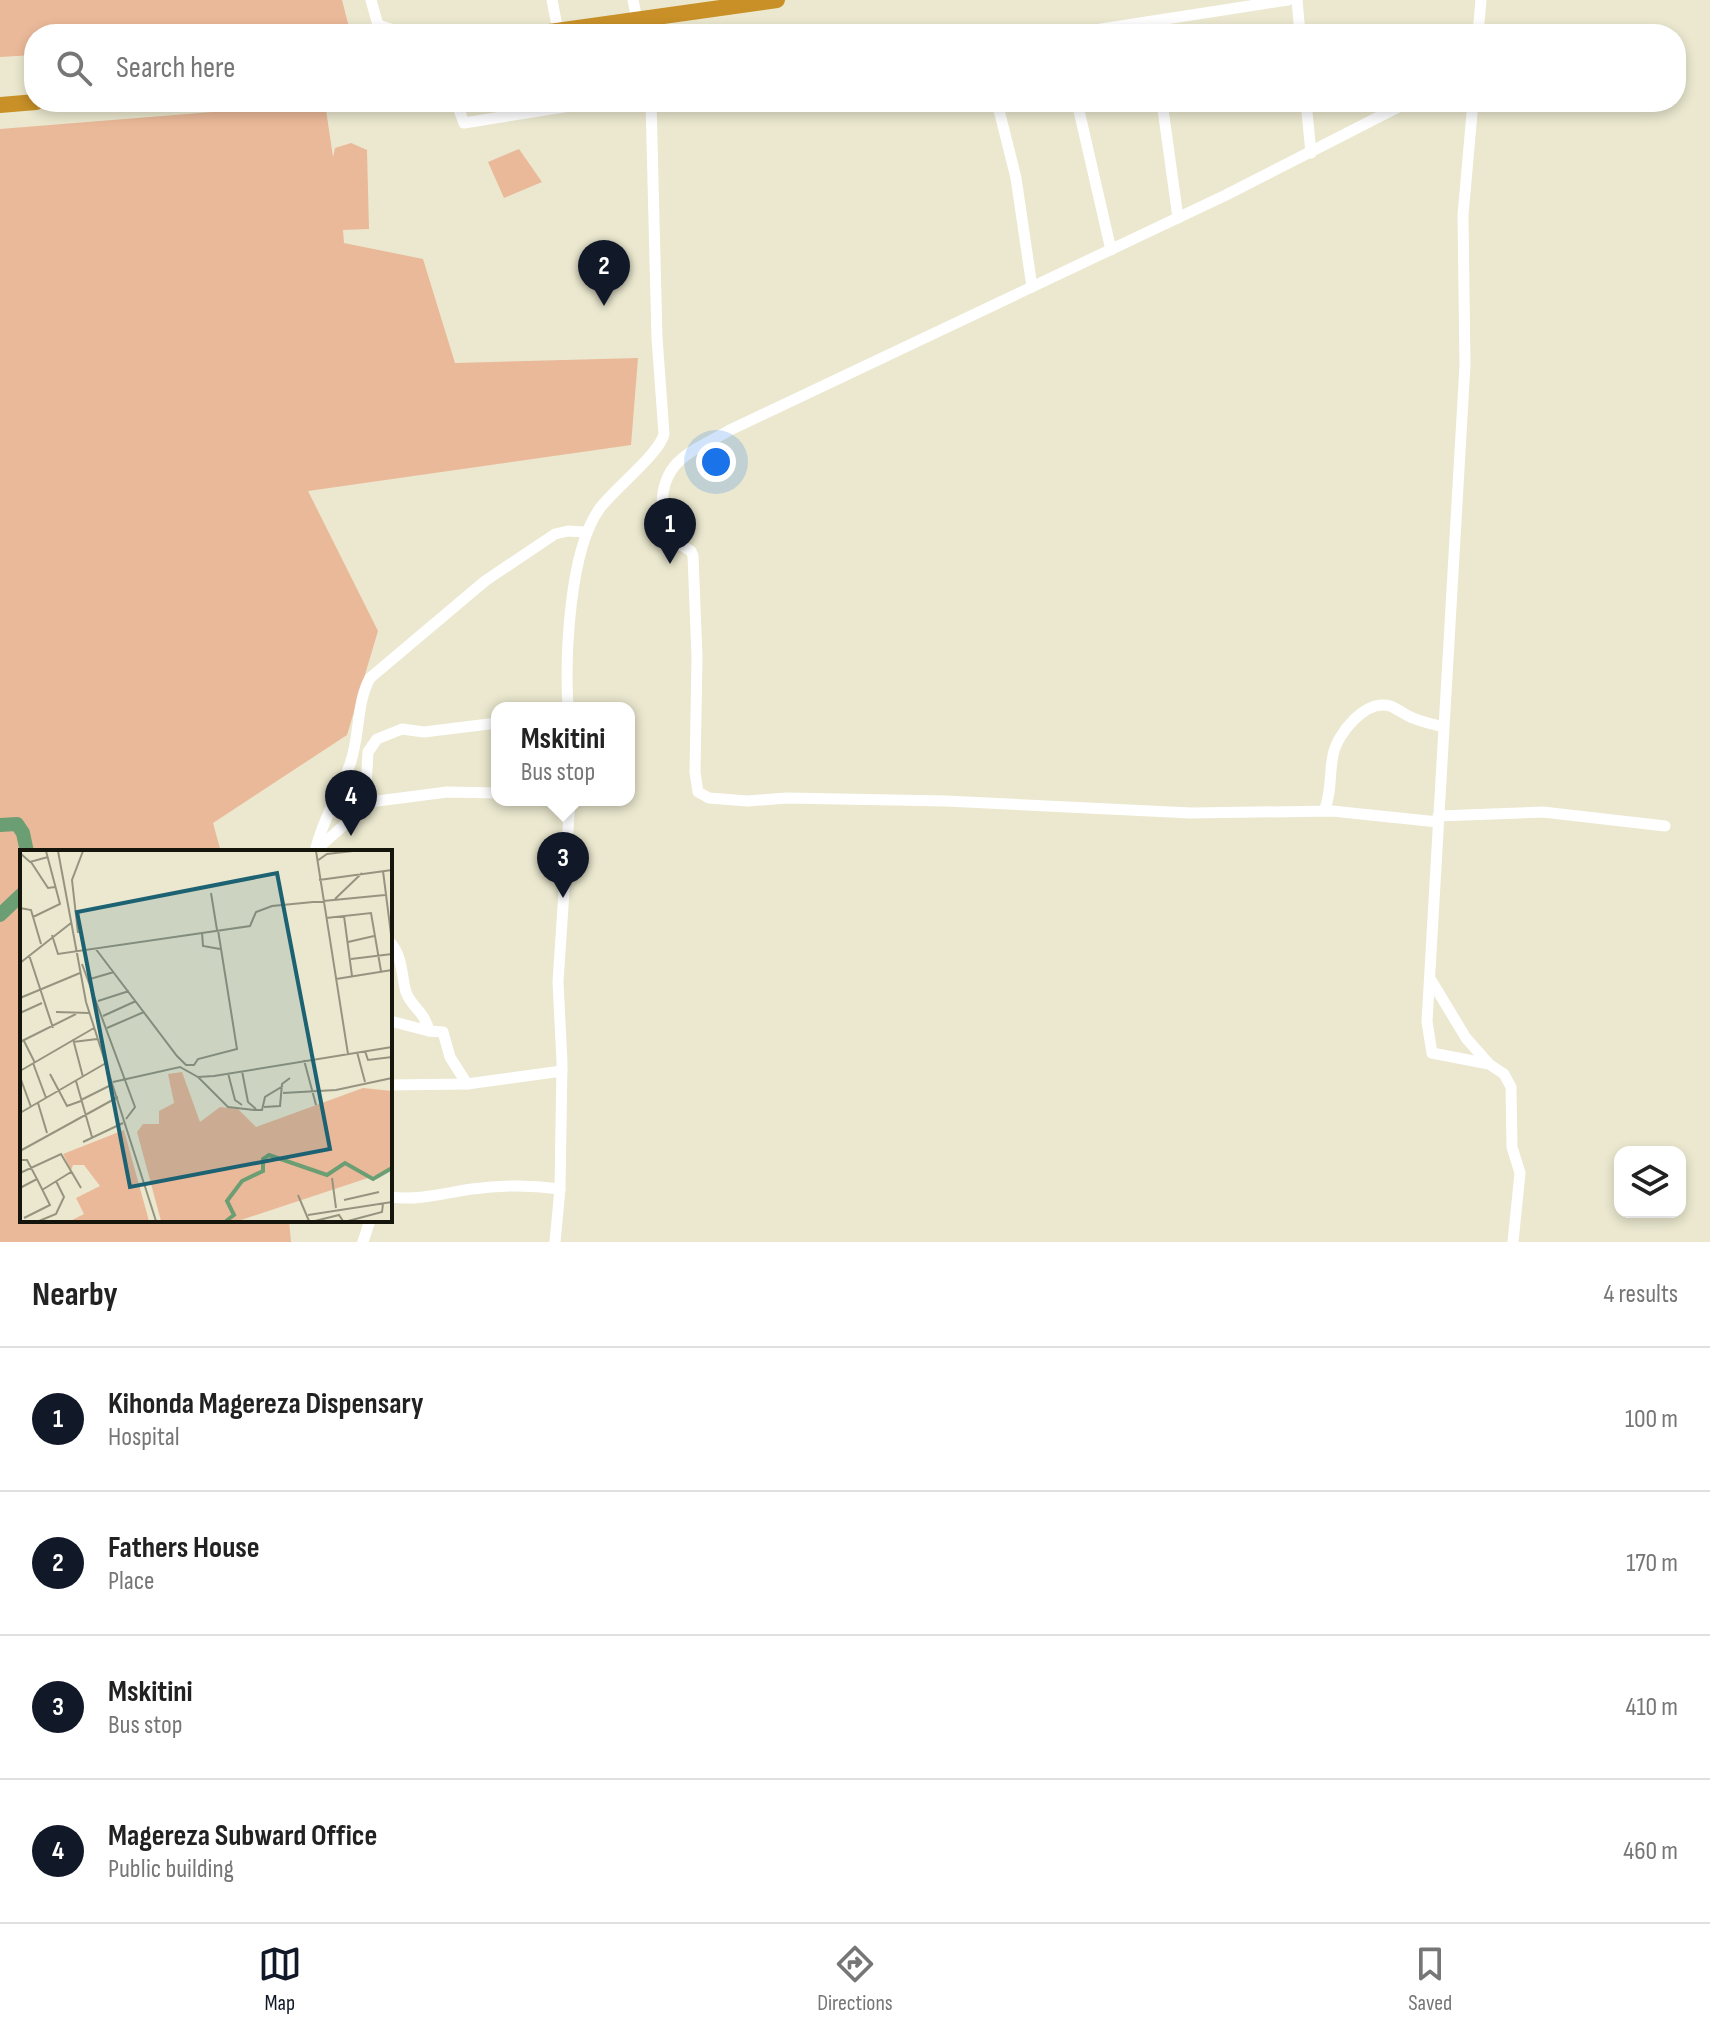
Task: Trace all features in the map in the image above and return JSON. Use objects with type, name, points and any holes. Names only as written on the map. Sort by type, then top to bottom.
[{"type":"highway","points":[[647,24],[774,0]]},
{"type":"highway","points":[[0,105],[24,103]]},
{"type":"street","points":[[371,0],[377,24]]},
{"type":"street","points":[[552,0],[557,24]]},
{"type":"street","points":[[633,0],[647,24]]},
{"type":"street","points":[[1133,24],[1288,0]]},
{"type":"street","points":[[1297,0],[1299,24]]},
{"type":"street","points":[[1479,24],[1481,0]]},
{"type":"street","points":[[460,112],[464,123],[533,112]]},
{"type":"street","points":[[568,702],[573,606],[579,554],[585,532],[613,492],[658,448],[664,434],[657,338],[651,112]]},
{"type":"street","points":[[1000,112],[1016,178],[1032,287]]},
{"type":"street","points":[[1079,112],[1111,250]]},
{"type":"street","points":[[1163,112],[1178,218]]},
{"type":"street","points":[[1307,112],[1311,153]]},
{"type":"street","points":[[1389,112],[1178,218],[730,430],[682,458],[666,474],[662,488],[660,532],[691,551],[693,556],[697,644],[695,772],[698,792],[709,798],[747,801],[787,798],[946,801],[1191,813],[1324,811],[1438,819],[1543,812],[1665,826]]},
{"type":"street","points":[[1472,112],[1463,215],[1465,365],[1427,1022],[1432,1053],[1489,1064]]},
{"type":"street","points":[[316,850],[322,826],[351,761],[365,691],[371,676],[485,581],[555,534],[585,532]]},
{"type":"street","points":[[1324,811],[1331,788],[1334,752],[1347,729],[1361,714],[1373,708],[1392,707],[1410,718],[1443,727]]},
{"type":"street","points":[[365,805],[368,752],[377,739],[402,729],[424,732],[491,724]]},
{"type":"street","points":[[319,850],[365,805],[373,801],[447,792],[491,793]]},
{"type":"street","points":[[555,1242],[560,1189],[562,1071],[558,982],[570,806]]},
{"type":"street","points":[[392,945],[400,957],[407,995],[423,1013],[429,1031]]},
{"type":"street","points":[[1431,980],[1466,1038],[1489,1064],[1504,1074],[1512,1092],[1512,1147],[1520,1173],[1513,1242]]},
{"type":"street","points":[[392,1022],[445,1033],[450,1057],[467,1084]]},
{"type":"street","points":[[392,1085],[467,1084],[562,1071]]},
{"type":"street","points":[[392,1197],[416,1198],[480,1188],[530,1186],[560,1189]]},
{"type":"street","points":[[363,1242],[369,1222]]},
{"type":"shaded area","points":[[0,0],[342,0],[348,24],[24,24],[24,56],[0,57]]},
{"type":"shaded area","points":[[212,112],[326,112],[333,157],[335,148],[351,143],[367,150],[369,229],[343,230],[344,243],[423,259],[455,363],[638,358],[631,445],[308,491],[378,631],[347,735],[213,823],[220,850],[20,850],[20,1222],[289,1222],[291,1242],[0,1242],[0,129]]},
{"type":"shaded area","points":[[519,149],[542,182],[504,198],[488,162]]},
{"type":"waterway","points":[[0,825],[17,824],[23,833],[27,850]]},
{"type":"waterway","points":[[0,915],[20,896]]},
{"type":"place","name":"Fathers House","points":[[604,306]]},
{"type":"place","name":"Kihonda Magereza Dispensary","points":[[670,564]]},
{"type":"place","name":"Magereza Subward Office","points":[[351,836]]},
{"type":"place","name":"Mskitini","points":[[563,898]]}]
